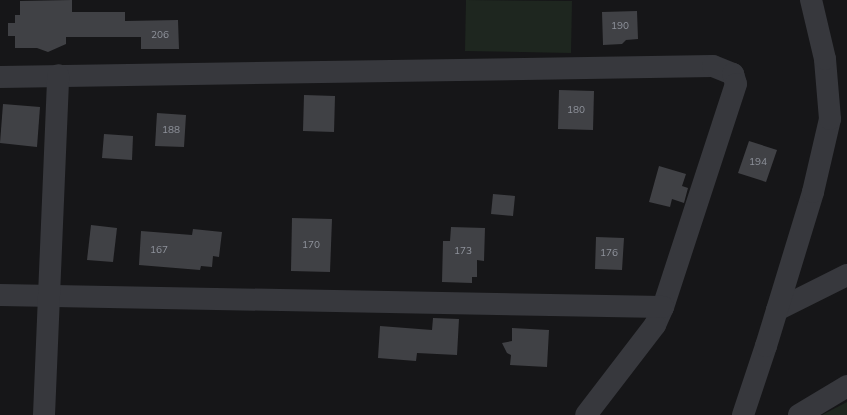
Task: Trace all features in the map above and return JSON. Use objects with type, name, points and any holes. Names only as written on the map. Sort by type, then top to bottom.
[{"type":"street","points":[[743,415],[813,192],[830,119],[825,59],[811,0]]},
{"type":"street","points":[[0,77],[713,66],[733,74],[736,84],[663,307],[655,325],[586,415]]},
{"type":"street","points":[[44,415],[58,75]]},
{"type":"street","points":[[777,310],[847,275]]},
{"type":"street","points":[[0,295],[663,307]]},
{"type":"street","points":[[798,415],[847,386]]},
{"type":"shaded area","points":[[466,0],[572,1],[571,53],[465,51]]},
{"type":"shaded area","points":[[847,402],[847,415],[822,415]]},
{"type":"building","points":[[72,0],[72,12],[125,12],[125,21],[178,20],[179,49],[141,49],[141,37],[66,37],[66,44],[48,52],[37,48],[15,48],[15,36],[8,36],[8,23],[15,23],[15,15],[20,15],[20,1]]},
{"type":"building","points":[[637,11],[638,39],[626,40],[622,44],[603,45],[602,12]]},
{"type":"building","points":[[559,90],[594,91],[593,130],[558,129]]},
{"type":"building","points":[[304,95],[335,96],[334,132],[303,131]]},
{"type":"building","points":[[3,104],[40,107],[37,147],[0,143]]},
{"type":"building","points":[[157,113],[186,115],[184,147],[155,146]]},
{"type":"building","points":[[104,134],[133,136],[132,160],[102,158]]},
{"type":"building","points":[[749,141],[777,150],[766,182],[738,173]]},
{"type":"building","points":[[659,166],[686,174],[682,186],[688,188],[684,203],[672,199],[670,207],[649,202]]},
{"type":"building","points":[[493,194],[515,196],[513,216],[491,214]]},
{"type":"building","points":[[292,218],[332,219],[330,272],[291,271]]},
{"type":"building","points":[[91,225],[117,228],[113,262],[87,260]]},
{"type":"building","points":[[451,227],[485,228],[484,261],[477,260],[477,277],[472,277],[472,283],[442,282],[443,241],[450,241]]},
{"type":"building","points":[[193,229],[222,232],[219,257],[213,256],[212,267],[201,266],[200,270],[139,265],[141,231],[192,235]]},
{"type":"building","points":[[596,237],[624,238],[622,270],[595,269]]},
{"type":"building","points":[[433,318],[459,319],[457,355],[417,353],[416,361],[378,358],[380,326],[432,330]]},
{"type":"building","points":[[512,328],[549,330],[547,367],[510,365],[511,355],[507,353],[502,343],[512,341]]}]
